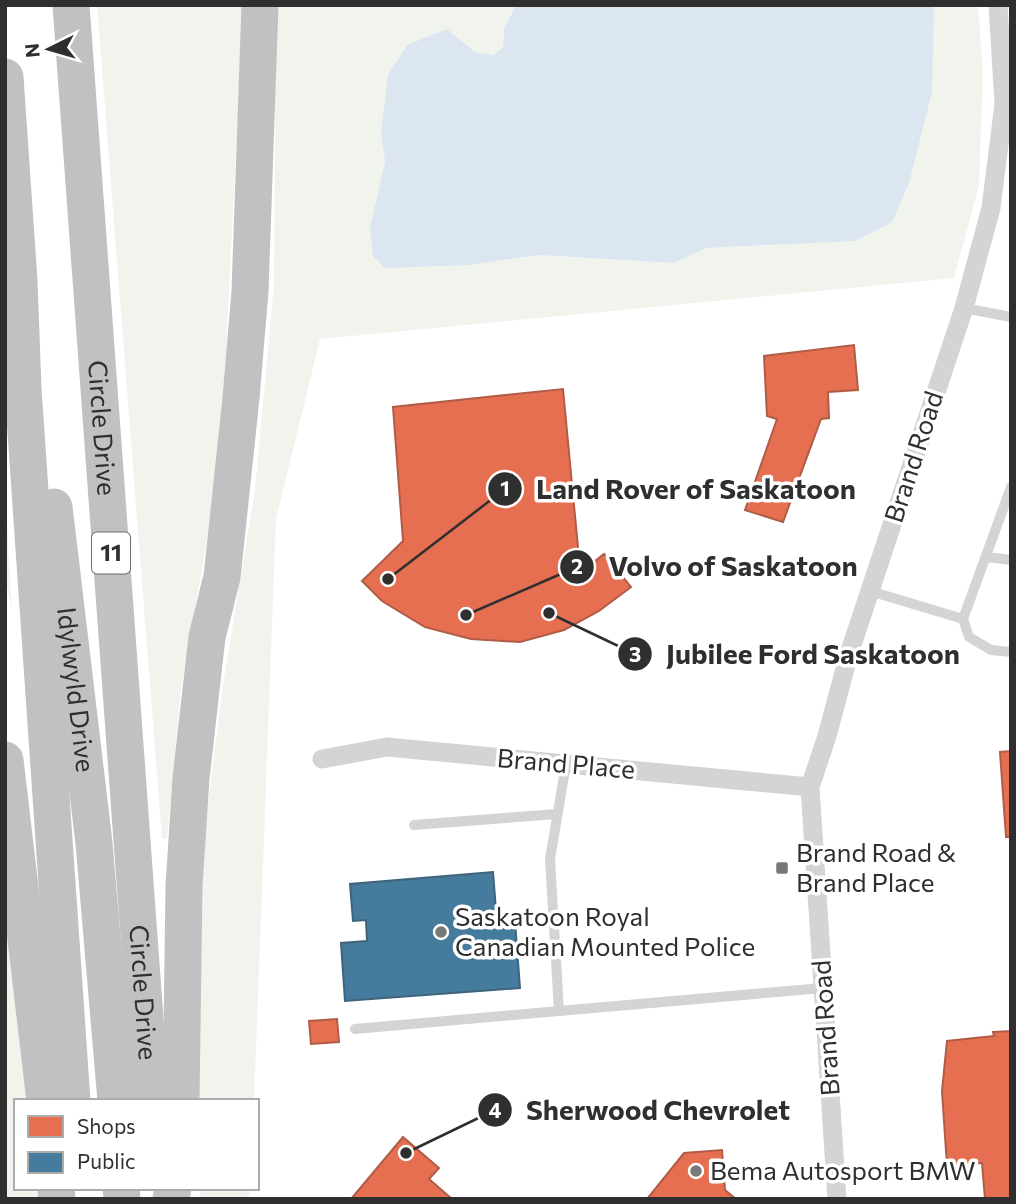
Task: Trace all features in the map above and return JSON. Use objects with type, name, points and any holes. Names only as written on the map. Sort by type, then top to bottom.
[{"type":"highway","name":"Circle Drive","points":[[71,5],[150,1099]]},
{"type":"highway","points":[[181,1099],[184,886],[191,778],[207,637],[222,577],[241,398],[250,278],[260,5]]},
{"type":"highway","name":"11","points":[[5,77],[24,402],[72,1099]]},
{"type":"highway","name":"Idylwyld Drive","points":[[19,281],[39,386],[70,634],[94,843],[116,1099]]},
{"type":"highway","points":[[5,760],[45,1099]]},
{"type":"street","name":"Brand Road","points":[[837,1199],[810,787],[870,591],[964,308],[991,208],[1004,104],[998,5]]},
{"type":"street","name":"Brand Place","points":[[323,759],[387,747],[810,787]]},
{"type":"lane","points":[[964,308],[1011,317]]},
{"type":"lane","points":[[1011,487],[963,619],[969,638],[991,650],[1011,652]]},
{"type":"lane","points":[[987,557],[1011,560]]},
{"type":"lane","points":[[870,591],[963,619]]},
{"type":"lane","points":[[559,1011],[550,859],[566,764]]},
{"type":"lane","points":[[414,825],[557,814]]},
{"type":"lane","points":[[355,1029],[823,988]]},
{"type":"shaded area","points":[[97,5],[243,5],[225,373],[209,528],[181,688],[167,838],[162,839]]},
{"type":"shaded area","points":[[276,5],[516,5],[504,29],[503,47],[493,55],[475,52],[381,133],[385,162],[370,227],[470,265],[538,255],[673,263],[706,248],[784,245],[935,9],[934,5],[978,5],[983,72],[979,185],[954,278],[320,339],[276,520],[254,1099],[199,1099],[198,1023],[204,835],[223,685],[255,490],[274,284]]},
{"type":"shaded area","points":[[516,5],[934,5],[932,92],[909,183],[892,222],[855,241],[707,248],[673,263],[538,255],[470,265],[385,268],[373,256],[370,227],[385,162],[381,133],[388,75],[407,45],[447,29],[475,52],[493,55],[503,47],[504,29]]},
{"type":"shaded area","points":[[5,485],[12,610],[5,577]]},
{"type":"shaded area","points":[[5,878],[33,1099],[14,1099],[14,1190],[43,1190],[45,1199],[5,1199]]},
{"type":"shaded area","points":[[200,1190],[250,1190],[249,1199],[200,1199]]},
{"type":"building: Shops","points":[[854,345],[858,390],[828,392],[829,418],[821,419],[783,522],[745,510],[777,419],[767,416],[764,356]]},
{"type":"building: Shops","points":[[563,389],[579,558],[567,560],[576,576],[604,554],[631,587],[599,611],[564,630],[520,642],[471,639],[425,627],[382,601],[362,581],[403,541],[393,407]]},
{"type":"building: Shops","points":[[1011,751],[1011,837],[1006,837],[1000,752]]},
{"type":"building: Shops","points":[[337,1019],[339,1042],[311,1044],[309,1021]]},
{"type":"building: Shops","points":[[1011,1031],[1011,1199],[985,1199],[982,1163],[947,1166],[942,1091],[947,1041],[994,1036],[993,1032]]},
{"type":"building: Shops","points":[[403,1137],[439,1168],[429,1179],[452,1199],[351,1199]]},
{"type":"building: Shops","name":"Bema Autosport BMW","points":[[722,1150],[725,1190],[736,1199],[647,1199],[684,1153]]},
{"type":"building: Public","name":"Saskatoon Royal Canadian Mounted Police","points":[[493,872],[497,923],[515,921],[520,988],[345,1001],[341,943],[367,941],[366,920],[353,921],[350,884]]},
{"type":"place","name":"Land Rover of Saskatoon","points":[[388,579]]},
{"type":"place","name":"Jubilee Ford Saskatoon","points":[[549,613]]},
{"type":"place","name":"Volvo of Saskatoon","points":[[466,615]]},
{"type":"place","name":"Brand Road & Brand Place","points":[[782,868]]},
{"type":"place","name":"Saskatoon Royal Canadian Mounted Police","points":[[441,932]]},
{"type":"place","name":"Sherwood Chevrolet","points":[[406,1153]]},
{"type":"place","name":"Bema Autosport BMW","points":[[696,1171]]}]
